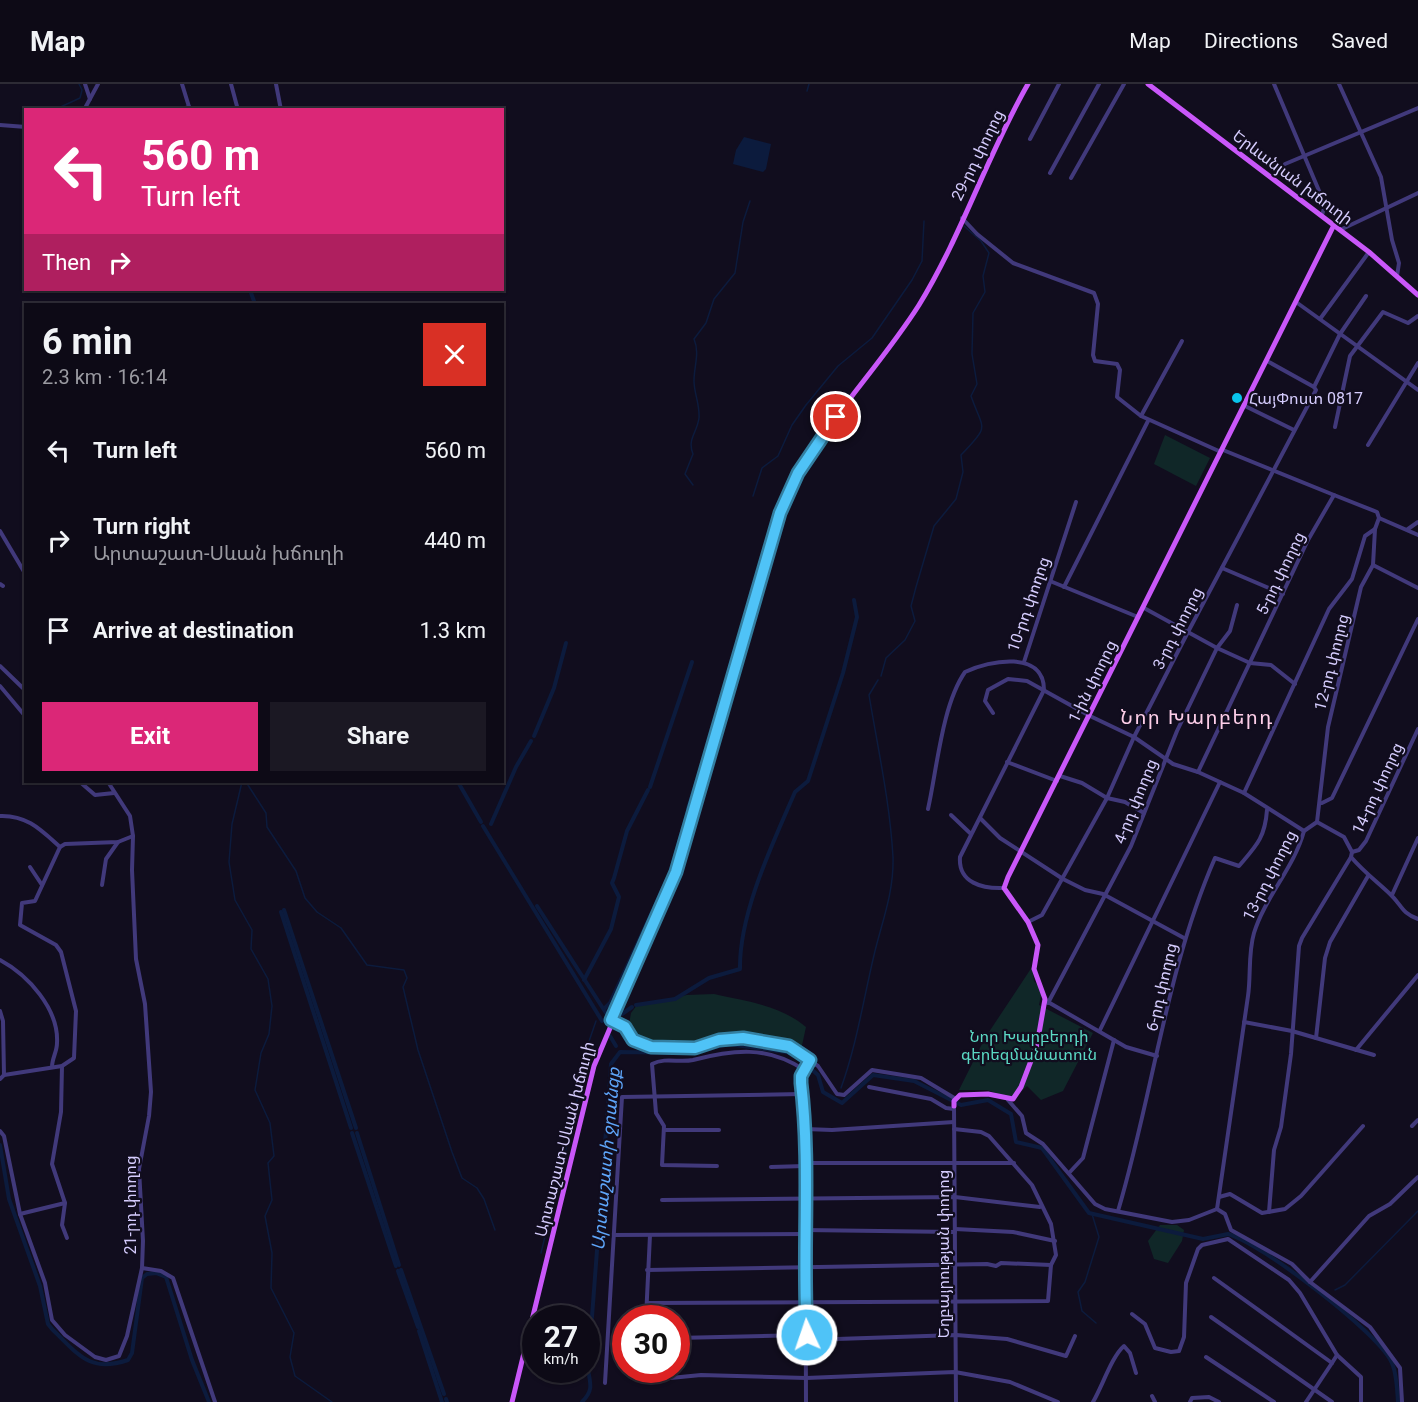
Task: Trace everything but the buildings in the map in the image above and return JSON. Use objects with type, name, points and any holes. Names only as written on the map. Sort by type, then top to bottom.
[{"type":"main road","name":"29-րդ փողոց","points":[[952,240],[999,136],[1028,84]]},
{"type":"main road","name":"Երևանյան խճուղի","points":[[1148,84],[1322,215],[1418,295]]},
{"type":"main road","name":"1-ին փողոց","points":[[1004,888],[1334,225]]},
{"type":"main road","name":"Արտաշատ-Սևան խճուղի","points":[[512,1402],[592,1076],[611,1020],[676,872],[771,541],[788,492],[819,440],[915,311],[952,240]]},
{"type":"main road","points":[[955,1104],[960,1095],[988,1094],[1008,1100],[1017,1096],[1037,1045],[1047,1001],[1034,969],[1039,950],[1028,922],[1004,888]]},
{"type":"street","points":[[85,84],[90,99]]},
{"type":"street","points":[[85,108],[98,84]]},
{"type":"street","points":[[182,84],[189,108]]},
{"type":"street","points":[[231,84],[237,108]]},
{"type":"street","points":[[276,84],[281,108]]},
{"type":"street","points":[[1030,139],[1059,84]]},
{"type":"street","points":[[1050,173],[1099,84]]},
{"type":"street","points":[[1071,178],[1124,84]]},
{"type":"street","points":[[1274,84],[1325,205],[1322,215]]},
{"type":"street","points":[[1339,84],[1381,177],[1392,240],[1399,263],[1396,276]]},
{"type":"street","points":[[1286,164],[1418,108]]},
{"type":"street","points":[[0,125],[24,127]]},
{"type":"street","points":[[1340,230],[1418,193]]},
{"type":"street","points":[[962,217],[977,234],[1013,262],[1094,293],[1098,304],[1093,355],[1095,361],[1117,364],[1120,370],[1117,397],[1148,421],[1377,512],[1379,518],[1375,529],[1365,536],[1352,579],[1329,609],[1244,793]]},
{"type":"street","points":[[1320,319],[1369,252]]},
{"type":"street","name":"3-րդ փողոց","points":[[1028,922],[1042,915],[1107,798],[1134,737],[1271,471],[1316,390],[1314,387],[1340,334],[1366,296]]},
{"type":"street","points":[[1296,302],[1418,390]]},
{"type":"street","points":[[1335,427],[1346,367],[1356,346],[1385,310],[1408,323],[1418,315]]},
{"type":"street","points":[[1141,416],[1182,340]]},
{"type":"street","points":[[1267,361],[1314,387]]},
{"type":"street","points":[[1368,445],[1418,363]]},
{"type":"street","points":[[1245,406],[1294,430]]},
{"type":"street","name":"10-րդ փողոց","points":[[1064,587],[1148,421]]},
{"type":"street","name":"5-րդ փողոց","points":[[1198,772],[1283,594],[1334,495]]},
{"type":"street","name":"10-րդ փողոց","points":[[928,809],[946,722],[960,679],[965,672],[973,668],[1014,661],[1024,662],[1076,502]]},
{"type":"street","points":[[1379,518],[1408,529],[1418,536]]},
{"type":"street","points":[[1408,529],[1418,522]]},
{"type":"street","name":"12-րդ փողոց","points":[[1321,804],[1328,727],[1361,587],[1373,565],[1375,529]]},
{"type":"street","points":[[0,531],[24,572]]},
{"type":"street","points":[[1373,565],[1418,588]]},
{"type":"street","points":[[1222,568],[1283,594]]},
{"type":"street","points":[[1050,581],[1139,617]]},
{"type":"street","name":"4-րդ փողոց","points":[[1047,1001],[1131,846],[1166,758],[1217,648],[1230,631],[1237,605]]},
{"type":"street","points":[[1144,608],[1217,648],[1250,663],[1271,665],[1295,684]]},
{"type":"street","name":"13-րդ փողոց","points":[[1217,1209],[1236,1058],[1244,1022],[1253,934],[1300,845],[1304,831],[1317,822],[1321,804],[1332,798],[1418,618]]},
{"type":"street","points":[[1004,888],[979,886],[964,877],[959,867],[960,857],[1044,690],[1042,675],[1024,662]]},
{"type":"street","points":[[0,666],[24,689]]},
{"type":"street","points":[[993,713],[985,701],[986,695],[998,683],[1008,679],[1027,681],[1134,737],[1173,764],[1198,772],[1244,793],[1267,810],[1304,831]]},
{"type":"street","points":[[0,686],[24,715]]},
{"type":"street","name":"14-րդ փողոց","points":[[1269,1212],[1274,1150],[1287,1092],[1302,938],[1352,855],[1366,841],[1418,729]]},
{"type":"street","points":[[1007,762],[1058,779],[1082,783],[1107,798],[1125,802],[1144,813]]},
{"type":"street","points":[[1100,1030],[1220,782]]},
{"type":"street","points":[[81,783],[95,795],[114,793]]},
{"type":"street","name":"21-րդ փողոց","points":[[0,1131],[4,1136],[20,1214],[45,1283],[52,1320],[65,1335],[95,1357],[106,1360],[119,1356],[123,1351],[142,1268],[143,1241],[139,1169],[151,1092],[145,1004],[136,959],[132,870],[135,861],[134,836],[130,816],[109,783]]},
{"type":"street","name":"6-րդ փողոց","points":[[1118,1211],[1135,1155],[1184,938],[1198,897],[1215,858],[1239,866],[1263,836],[1267,810]]},
{"type":"street","points":[[0,816],[15,815],[28,821],[60,847]]},
{"type":"street","points":[[951,815],[972,834]]},
{"type":"street","points":[[980,818],[1000,838],[1063,879],[1085,890],[1103,894],[1184,938]]},
{"type":"street","points":[[1317,822],[1344,837],[1352,855],[1368,876],[1392,896],[1406,914],[1418,919]]},
{"type":"street","points":[[0,1079],[4,1075],[62,1066],[74,1058],[76,1011],[65,975],[65,962],[56,945],[20,925],[22,903],[35,901],[60,847],[71,843],[118,842],[134,836]]},
{"type":"street","points":[[1392,896],[1418,838]]},
{"type":"street","points":[[102,885],[106,860],[118,842]]},
{"type":"street","points":[[30,867],[42,885]]},
{"type":"street","points":[[1316,1038],[1325,958],[1330,942],[1368,876]]},
{"type":"street","points":[[0,960],[28,981],[38,991],[46,1005],[56,1035],[52,1066]]},
{"type":"street","points":[[1356,1050],[1418,975]]},
{"type":"street","points":[[1047,1001],[1114,1040],[1157,1056]]},
{"type":"street","points":[[0,1011],[3,1021],[4,1075]]},
{"type":"street","points":[[611,1020],[625,1027],[633,1040],[651,1047],[695,1048],[719,1040],[743,1038],[789,1046],[818,1066],[837,1094],[844,1095],[872,1070],[921,1078],[955,1104]]},
{"type":"street","points":[[1244,1022],[1292,1031],[1374,1055]]},
{"type":"street","points":[[1069,1173],[1083,1158],[1114,1040]]},
{"type":"street","points":[[717,1166],[662,1165],[664,1130],[656,1113],[652,1064],[660,1060],[691,1061],[716,1052],[743,1052],[779,1056],[804,1070]]},
{"type":"street","points":[[806,1402],[805,1129],[801,1076],[810,1060]]},
{"type":"street","points":[[62,1066],[61,1112],[52,1164],[65,1203],[62,1225],[67,1238]]},
{"type":"street","points":[[869,1087],[955,1104]]},
{"type":"street","points":[[605,1383],[622,1096],[802,1094]]},
{"type":"street","points":[[1008,1100],[1022,1116],[1026,1133],[1043,1144],[1095,1204],[1172,1222],[1189,1220],[1217,1209],[1225,1214],[1231,1230],[1292,1264],[1310,1282],[1370,1327],[1383,1341],[1400,1368],[1402,1402]]},
{"type":"street","name":"Եղբայրության փողոց","points":[[955,1104],[956,1402]]},
{"type":"street","points":[[1412,1126],[1418,1120]]},
{"type":"street","points":[[805,1129],[832,1130],[954,1122]]},
{"type":"street","points":[[1219,1198],[1227,1193],[1262,1213],[1285,1209],[1301,1196],[1363,1126]]},
{"type":"street","points":[[650,1235],[646,1303],[1048,1300],[1052,1265],[1056,1255],[1056,1241],[1051,1224],[1040,1207],[1032,1185],[989,1136],[981,1132],[954,1129]]},
{"type":"street","points":[[664,1130],[719,1130]]},
{"type":"street","points":[[771,1167],[805,1164],[1014,1163]]},
{"type":"street","points":[[1310,1282],[1370,1216],[1390,1204],[1418,1177]]},
{"type":"street","points":[[663,1200],[955,1197],[1040,1207]]},
{"type":"street","points":[[20,1214],[65,1203]]},
{"type":"street","points":[[613,1235],[955,1230],[1013,1232],[1056,1241]]},
{"type":"street","points":[[1132,1314],[1145,1324],[1155,1348],[1171,1352],[1179,1351],[1184,1337],[1184,1300],[1188,1274],[1198,1249],[1202,1245],[1211,1245],[1228,1239],[1253,1253],[1289,1280],[1300,1293],[1337,1356],[1361,1377],[1360,1402]]},
{"type":"street","points":[[647,1270],[996,1266],[1001,1263],[1052,1265]]},
{"type":"street","points":[[142,1268],[161,1271],[173,1278],[215,1402]]},
{"type":"street","points":[[1214,1278],[1332,1363]]},
{"type":"street","points":[[1211,1317],[1332,1402]]},
{"type":"street","points":[[690,1338],[956,1335],[1007,1339],[1066,1356],[1075,1336]]},
{"type":"street","points":[[1093,1402],[1108,1374],[1113,1358],[1124,1346],[1131,1353],[1136,1373]]},
{"type":"street","points":[[1306,1402],[1337,1356]]},
{"type":"street","points":[[1206,1357],[1274,1402]]},
{"type":"street","points":[[690,1376],[806,1378],[955,1372],[1010,1382],[1058,1402]]},
{"type":"street","points":[[1152,1396],[1155,1402]]},
{"type":"street","points":[[1190,1402],[1192,1398],[1209,1397],[1219,1402]]},
{"type":"green space","points":[[1165,435],[1210,458],[1196,486],[1154,464]]},
{"type":"green space","name":"Նոր Խարբերդի գերեզմանատուն","points":[[1032,967],[1034,981],[1042,990],[1039,1005],[1093,1033],[1063,1091],[1041,1100],[1027,1086],[1013,1099],[987,1090],[959,1090],[985,1038]]},
{"type":"green space","points":[[714,994],[762,1005],[796,1020],[806,1027],[801,1050],[749,1039],[720,1039],[696,1049],[659,1046],[635,1041],[628,1030],[631,1013],[637,1005],[687,995]]},
{"type":"green space","points":[[1160,1225],[1177,1225],[1184,1230],[1182,1241],[1168,1263],[1154,1259],[1148,1241]]},
{"type":"water","points":[[744,137],[771,144],[766,169],[763,172],[733,164],[736,150]]},
{"type":"waterway","points":[[58,108],[80,98],[82,90],[79,84]]},
{"type":"waterway","points":[[807,91],[809,84]]},
{"type":"waterway","points":[[693,485],[685,474],[693,454],[691,444],[699,418],[694,386],[697,354],[694,339],[706,323],[714,299],[735,273],[743,222],[750,201]]},
{"type":"waterway","points":[[753,496],[762,468],[778,456],[792,425],[806,405],[838,366],[872,338],[912,280],[922,261],[924,221]]},
{"type":"waterway","points":[[881,676],[886,658],[905,640],[915,621],[911,606],[934,526],[956,499],[963,472],[961,455],[977,438],[982,427],[971,396],[977,384],[972,354],[973,313],[985,292],[983,276],[989,253],[981,241],[964,226]]},
{"type":"waterway","points":[[250,291],[255,303]]},
{"type":"waterway","points":[[636,1005],[675,999],[709,978],[740,969],[745,925],[759,879],[795,792],[808,781],[843,673],[857,617],[854,600]]},
{"type":"waterway","points":[[534,736],[554,688],[566,643]]},
{"type":"waterway","points":[[650,787],[692,662]]},
{"type":"waterway","points":[[841,1088],[856,1037],[892,882],[893,857],[889,816],[869,695],[878,680]]},
{"type":"waterway","points":[[688,808],[711,737]]},
{"type":"waterway","points":[[491,824],[516,767],[531,741]]},
{"type":"waterway","points":[[242,783],[232,824],[229,862],[235,900],[252,930],[251,949],[268,979],[272,1006],[269,1034],[261,1053],[255,1090],[270,1123],[274,1156],[268,1163],[272,1200],[265,1216],[272,1253],[271,1288],[294,1333],[290,1357],[295,1376],[332,1402]]},
{"type":"waterway","points":[[247,783],[266,813],[267,827],[296,871],[305,898],[317,912],[341,928],[367,965],[404,970],[407,978],[403,987],[418,1050],[452,1152],[462,1178],[477,1188],[484,1199],[495,1230]]},
{"type":"waterway","points":[[459,783],[481,822]]},
{"type":"waterway","points":[[584,980],[611,929],[619,897],[612,883],[627,831],[648,790]]},
{"type":"waterway","points":[[605,1008],[610,1003],[670,873],[688,811]]},
{"type":"waterway","points":[[483,826],[602,1021]]},
{"type":"waterway","points":[[537,906],[606,1013]]},
{"type":"waterway","points":[[284,910],[356,1128]]},
{"type":"waterway","points":[[281,912],[351,1128]]},
{"type":"waterway","points":[[622,1014],[632,1007]]},
{"type":"waterway","points":[[541,1253],[576,1107],[586,1050],[596,1021]]},
{"type":"waterway","points":[[610,1036],[616,1046]]},
{"type":"waterway","name":"Արտաշատի ջրանցք","points":[[582,1402],[590,1387],[588,1370],[611,1064],[620,1052],[689,1053],[728,1044],[793,1053],[818,1075],[823,1092],[842,1103],[873,1075],[914,1081],[961,1105],[988,1100],[1011,1114],[1016,1142],[1042,1148],[1089,1213],[1203,1239],[1228,1234],[1265,1253],[1290,1270],[1342,1310],[1381,1347],[1393,1365],[1398,1402]]},
{"type":"waterway","points":[[352,1133],[396,1266]]},
{"type":"waterway","points":[[357,1133],[399,1265]]},
{"type":"waterway","name":"Արտաշատի ջրանցք","points":[[0,1145],[9,1199],[40,1286],[48,1324],[52,1329],[78,1354],[94,1363],[115,1363],[128,1360],[132,1353],[142,1278],[147,1274],[156,1273],[166,1277],[192,1360],[209,1402]]},
{"type":"waterway","points":[[1335,1290],[1345,1285],[1418,1211]]},
{"type":"waterway","points":[[1092,1214],[1099,1237],[1085,1282],[1078,1292],[1082,1311],[1096,1323]]},
{"type":"waterway","points":[[401,1270],[444,1394]]},
{"type":"waterway","points":[[398,1271],[418,1327]]},
{"type":"waterway","points":[[419,1331],[442,1402]]},
{"type":"place","name":"ՀայՓոստ 0817","points":[[1237,398]]},
{"type":"district","name":"Նոր Խարբերդ","points":[[1197,717]]},
{"type":"route","points":[[807,1335],[804,1234],[805,1129],[801,1076],[810,1060],[789,1046],[743,1038],[719,1040],[695,1048],[651,1047],[633,1040],[625,1027],[611,1020],[676,872],[780,513],[798,473],[836,417]]}]
